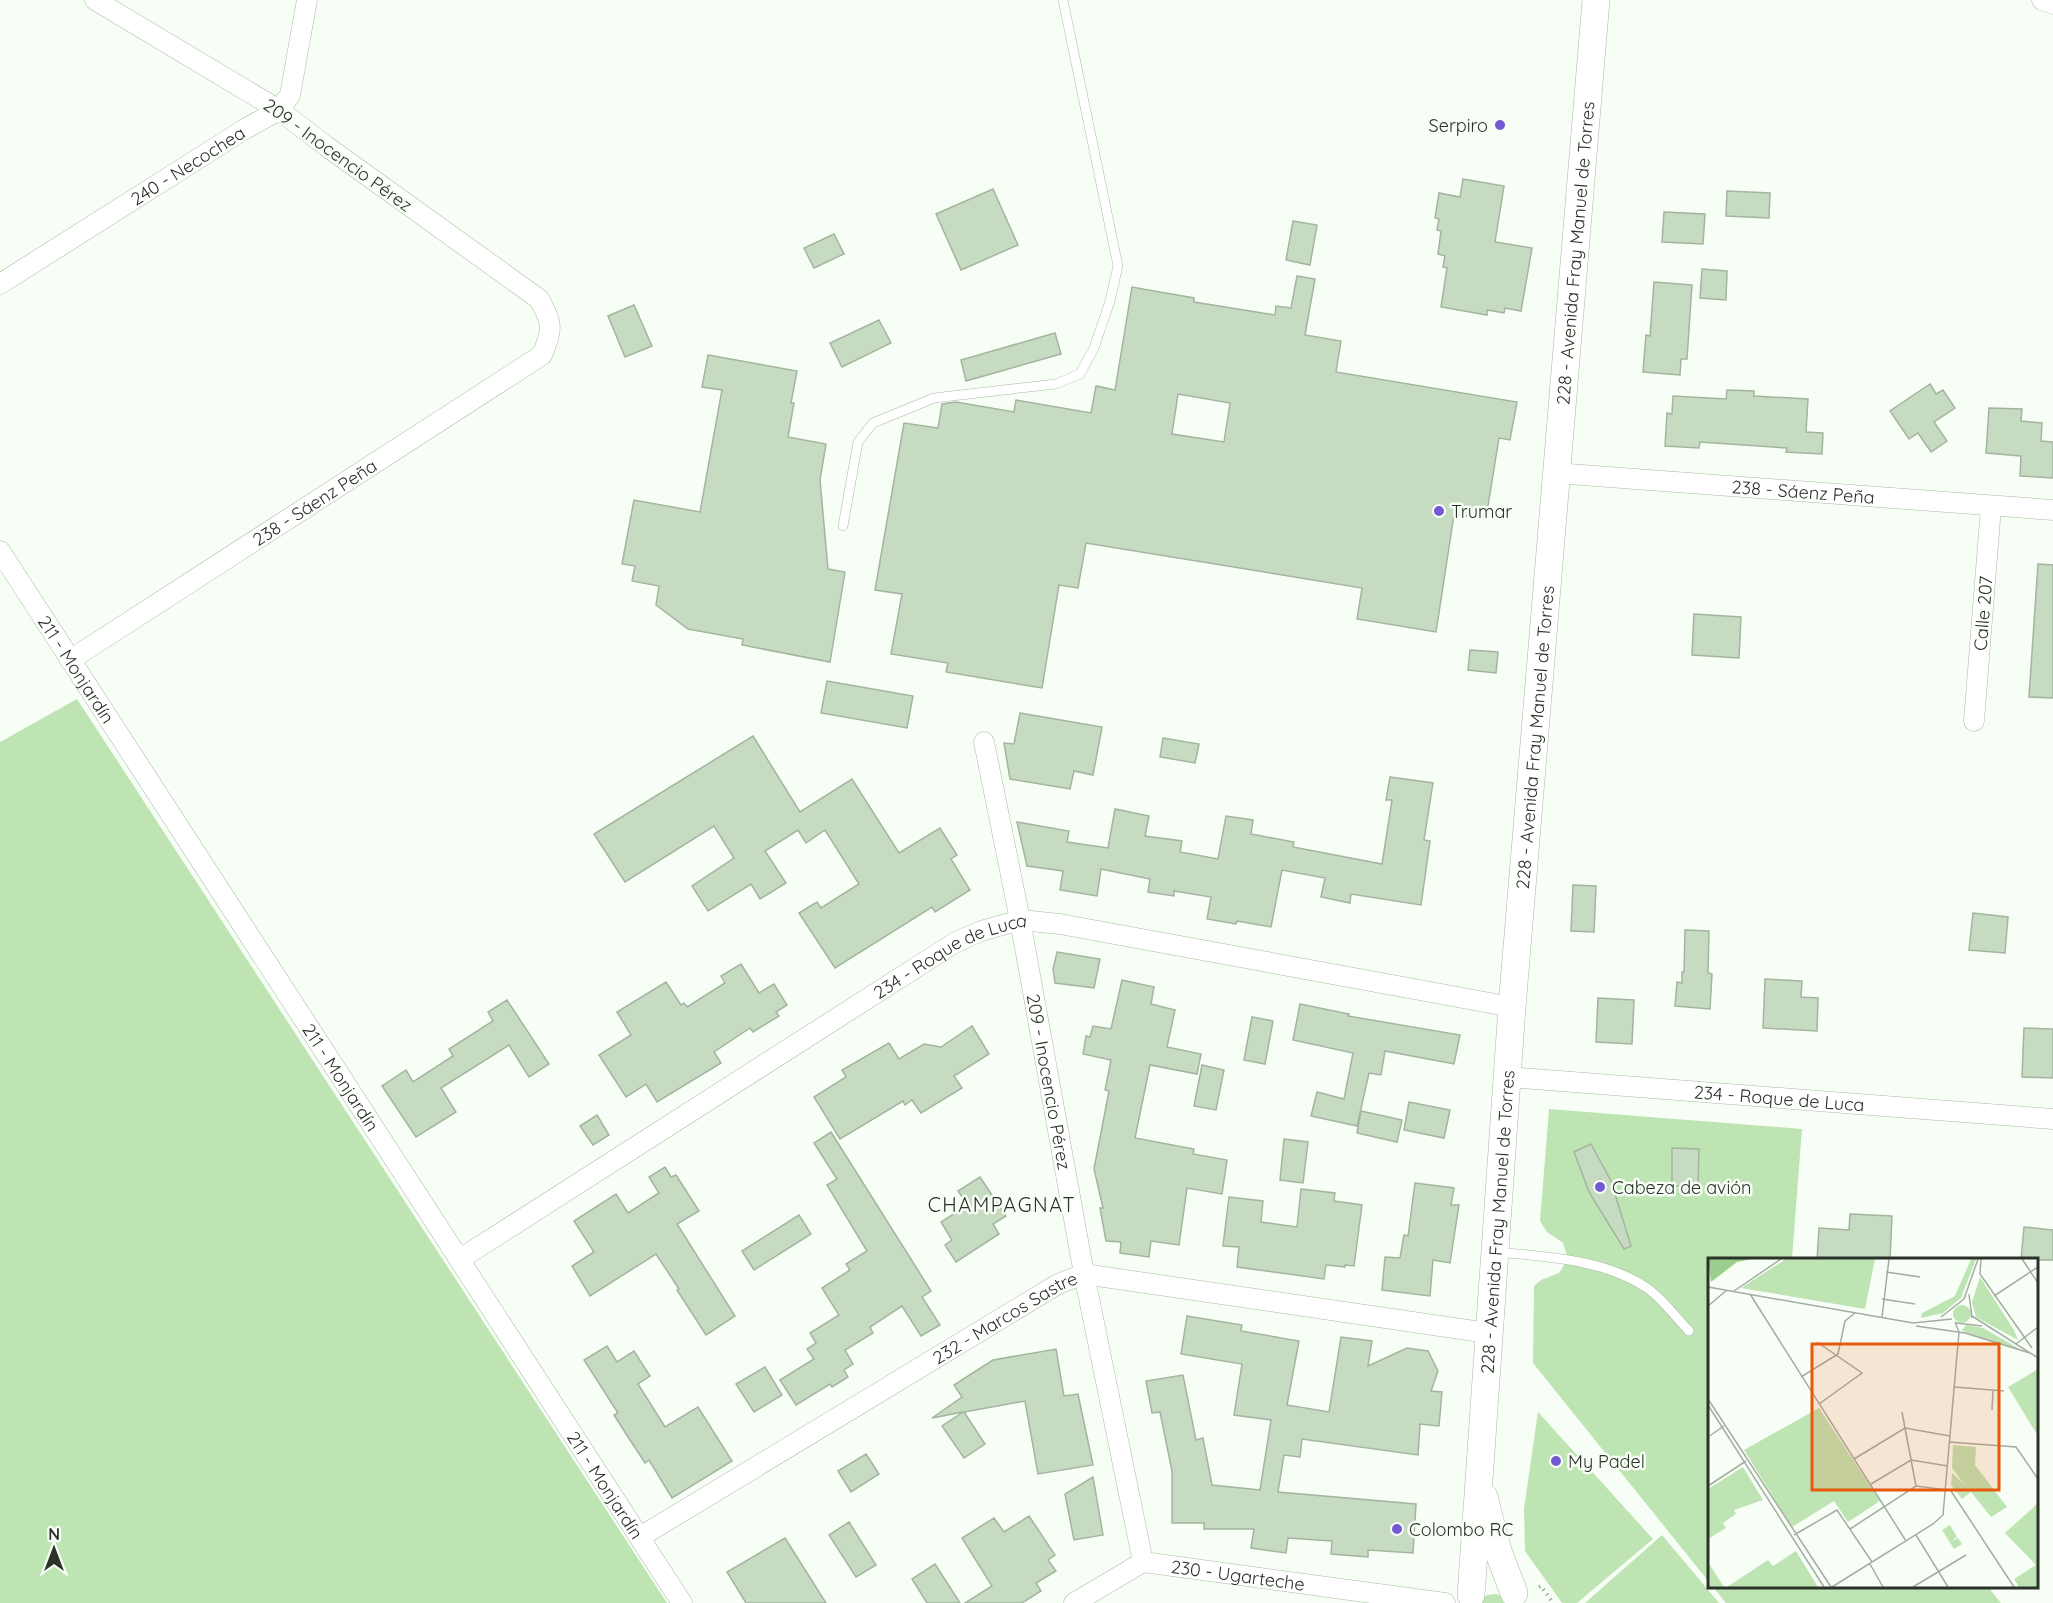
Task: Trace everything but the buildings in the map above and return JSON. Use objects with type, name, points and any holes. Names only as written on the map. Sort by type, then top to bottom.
[{"type":"main road","name":"228 - Avenida Fray Manuel de Torres","points":[[1469,1599],[1512,1007],[1596,0]]},
{"type":"main road","name":"228 - Avenida Fray Manuel de Torres","points":[[1478,1476],[1498,1551],[1517,1598]]},
{"type":"main road","points":[[1469,1599],[1488,1585],[1497,1584],[1506,1587],[1517,1598]]},
{"type":"street","name":"209 - Inocencio Pérez","points":[[95,0],[279,110],[539,299],[549,318],[550,337]]},
{"type":"street","points":[[279,110],[290,95],[308,0]]},
{"type":"street","points":[[2042,0],[2053,4]]},
{"type":"street","name":"240 - Necochea","points":[[0,284],[235,135],[279,110]]},
{"type":"street","name":"238 - Sáenz Peña","points":[[70,660],[542,355],[550,337]]},
{"type":"street","name":"238 - Sáenz Peña","points":[[1555,473],[2053,510]]},
{"type":"street","name":"Calle 207","points":[[1974,722],[1991,507]]},
{"type":"street","name":"211 - Monjardín","points":[[0,551],[682,1603]]},
{"type":"street","name":"209 - Inocencio Pérez","points":[[984,742],[1020,920],[1084,1274],[1143,1562]]},
{"type":"street","name":"234 - Roque de Luca","points":[[460,1259],[956,942],[981,931],[1020,920],[1060,924],[1512,1007]]},
{"type":"street","name":"234 - Roque de Luca","points":[[1507,1077],[2053,1119]]},
{"type":"street","name":"232 - Marcos Sastre","points":[[640,1537],[1058,1284],[1084,1274],[1488,1333]]},
{"type":"street","points":[[1074,1603],[1143,1562]]},
{"type":"street","name":"230 - Ugarteche","points":[[1143,1562],[1445,1603]]},
{"type":"lane","points":[[843,526],[858,442],[873,423],[934,398],[1056,384],[1080,374],[1094,348],[1110,302],[1118,266],[1063,0]]},
{"type":"lane","points":[[1494,1251],[1568,1259],[1614,1272],[1648,1289],[1689,1331]]},
{"type":"green space","points":[[77,699],[667,1603],[0,1603],[0,742]]},
{"type":"green space","points":[[1549,1109],[1802,1129],[1792,1258],[1708,1258],[1708,1581],[1533,1363],[1534,1286],[1541,1280],[1559,1273],[1568,1259],[1563,1243],[1547,1232],[1540,1221]]},
{"type":"green space","name":"My Padel","points":[[1538,1412],[1653,1539],[1577,1603],[1562,1603],[1525,1551],[1524,1509]]},
{"type":"green space","points":[[1662,1535],[1719,1603],[1585,1603]]},
{"type":"green space","points":[[1714,1588],[1989,1588],[2001,1603],[1726,1603]]},
{"type":"green space","points":[[1497,1594],[1506,1598],[1509,1603],[1477,1603],[1487,1595]]},
{"type":"place","name":"Serpiro","points":[[1500,125]]},
{"type":"place","name":"Trumar","points":[[1439,511]]},
{"type":"place","name":"Cabeza de avión","points":[[1600,1187]]},
{"type":"place","name":"My Padel","points":[[1556,1461]]},
{"type":"place","name":"Colombo RC","points":[[1397,1529]]},
{"type":"district","name":"CHAMPAGNAT","points":[[1002,1204]]}]
